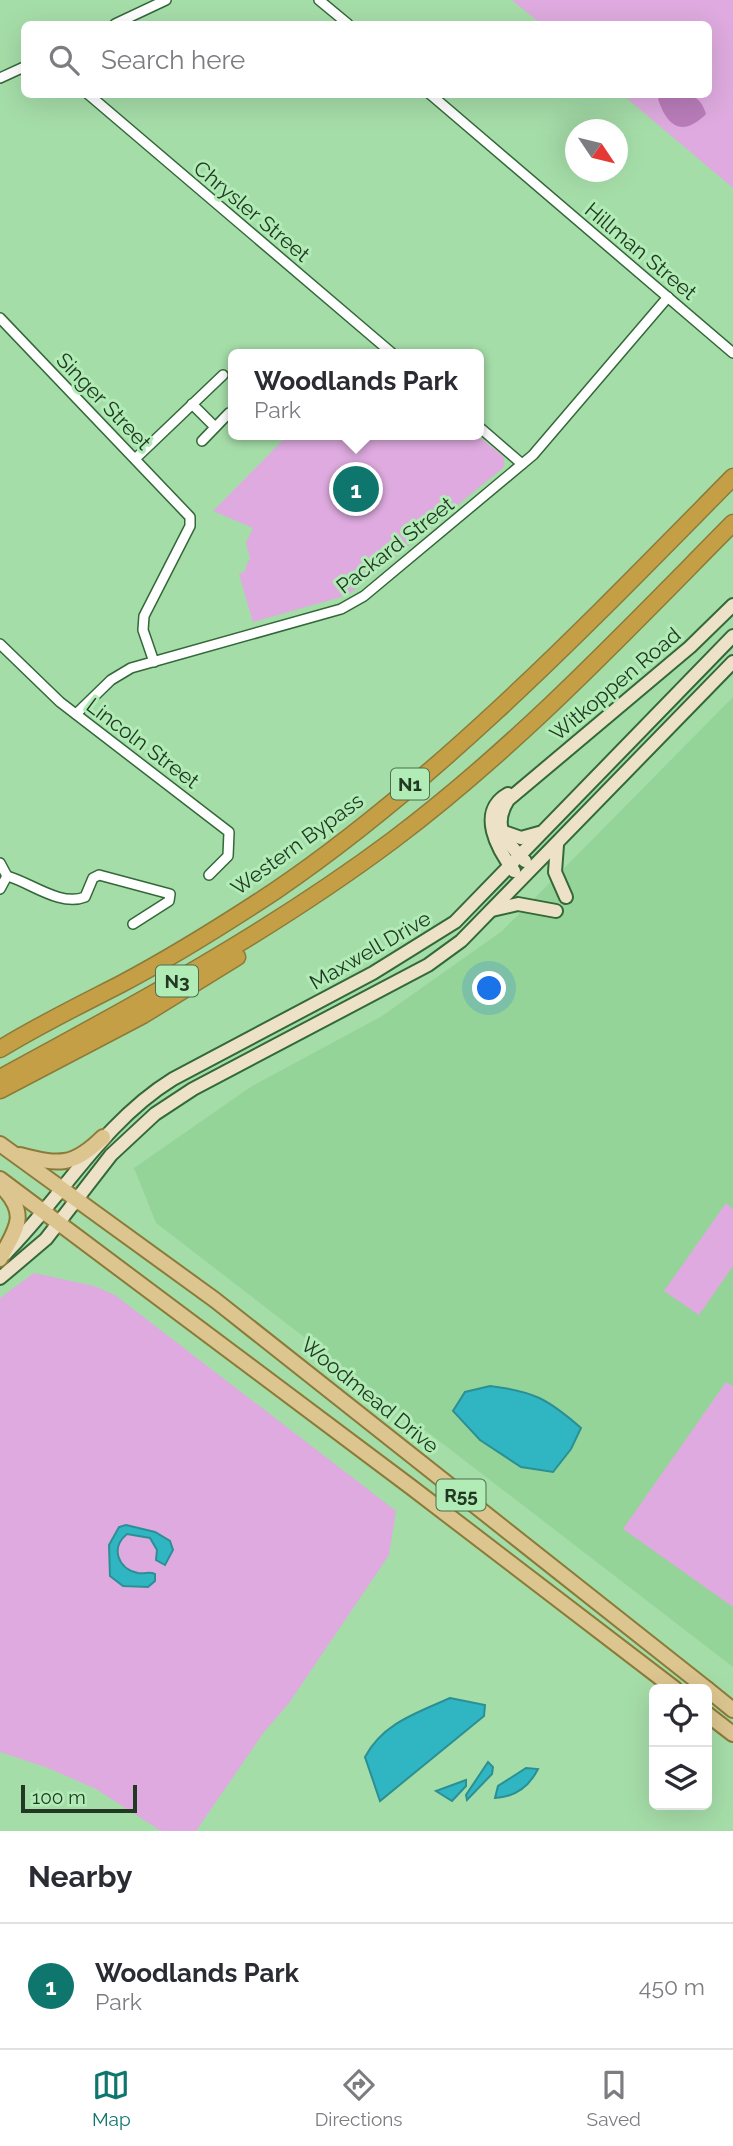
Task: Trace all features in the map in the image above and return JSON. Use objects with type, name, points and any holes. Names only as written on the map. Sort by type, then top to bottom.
[{"type":"highway","name":"Western Bypass","points":[[0,1046],[123,983],[189,945],[276,890],[351,834],[450,752],[594,618],[733,477]]},
{"type":"highway","name":"N1","points":[[339,880],[426,814],[525,731],[733,523]]},
{"type":"highway","name":"N3","points":[[0,1078],[148,998],[339,880]]},
{"type":"highway","points":[[0,1090],[143,1015],[208,976],[278,929],[339,880]]},
{"type":"main road","name":"Witkoppen Road","points":[[501,831],[499,821],[504,807],[520,790],[684,653],[733,605]]},
{"type":"main road","name":"Maxwell Drive","points":[[0,1259],[45,1212],[103,1137],[132,1108],[163,1086],[435,937],[461,917],[733,636]]},
{"type":"main road","name":"Maxwell Drive","points":[[0,1278],[31,1254],[59,1224],[111,1154],[155,1114],[193,1089],[428,965],[461,941],[733,662]]},
{"type":"main road","points":[[688,683],[700,696]]},
{"type":"main road","name":"Witkoppen Road","points":[[520,790],[502,797],[491,816],[493,833],[510,867],[521,880]]},
{"type":"main road","points":[[501,831],[525,838],[548,828]]},
{"type":"main road","points":[[501,831],[533,868]]},
{"type":"main road","points":[[559,841],[554,854],[555,872],[566,897]]},
{"type":"main road","points":[[492,910],[518,904],[556,912]]},
{"type":"main road","points":[[4,1148],[46,1161],[64,1162],[83,1156],[103,1137]]},
{"type":"main road","name":"Woodmead Drive","points":[[4,1148],[247,1325],[701,1684]]},
{"type":"main road","points":[[0,1181],[16,1203],[19,1214],[17,1227],[0,1259]]},
{"type":"main road","name":"R55","points":[[0,1181],[411,1487],[667,1684]]},
{"type":"main road","name":"Woodmead Drive","points":[[712,1693],[733,1710]]},
{"type":"main road","points":[[712,1718],[733,1734]]},
{"type":"street","points":[[121,21],[166,0]]},
{"type":"street","points":[[319,0],[344,21]]},
{"type":"street","points":[[0,78],[21,68]]},
{"type":"street","name":"Chrysler Street","points":[[94,98],[387,349]]},
{"type":"street","name":"Hillman Street","points":[[435,98],[733,353]]},
{"type":"street","name":"Packard Street","points":[[76,715],[123,672],[354,603],[522,464],[668,297]]},
{"type":"street","name":"Singer Street","points":[[0,318],[190,517],[190,526],[144,616],[145,638],[154,662]]},
{"type":"street","points":[[135,459],[223,375]]},
{"type":"street","points":[[192,404],[215,427]]},
{"type":"street","points":[[202,441],[228,414]]},
{"type":"street","points":[[484,431],[522,464]]},
{"type":"street","name":"Lincoln Street","points":[[0,644],[76,715],[229,832],[228,856],[209,875]]},
{"type":"street","points":[[0,863],[7,876],[28,882],[47,894],[78,899],[85,897],[93,878],[99,875],[170,894],[169,901],[133,924]]},
{"type":"street","points":[[0,889],[7,876]]},
{"type":"shaded area","points":[[512,0],[733,0],[733,188],[627,98],[712,98],[712,21],[537,21]]},
{"type":"shaded area","points":[[696,98],[706,114],[690,126],[676,126],[666,116],[658,99]]},
{"type":"shaded area","points":[[283,440],[483,440],[504,457],[504,467],[348,595],[253,622],[239,574],[244,572],[250,558],[246,543],[253,528],[213,511]]},
{"type":"shaded area","points":[[733,697],[733,1667],[156,1223],[134,1168],[252,1086],[382,1016],[502,931]]},
{"type":"shaded area","points":[[726,1203],[733,1209],[733,1266],[699,1315],[664,1291]]},
{"type":"shaded area","points":[[34,1273],[94,1286],[115,1295],[396,1511],[389,1555],[289,1703],[264,1732],[196,1831],[161,1831],[96,1789],[48,1768],[0,1752],[0,1298]]},
{"type":"shaded area","points":[[726,1382],[733,1386],[733,1607],[623,1529]]},
{"type":"water","points":[[490,1386],[539,1398],[581,1428],[571,1449],[553,1472],[521,1467],[480,1440],[453,1411],[465,1392]]},
{"type":"water","points":[[126,1525],[155,1532],[170,1541],[173,1550],[165,1565],[156,1560],[157,1550],[150,1538],[127,1534],[119,1545],[119,1557],[125,1567],[138,1573],[155,1574],[155,1581],[148,1587],[123,1586],[110,1576],[109,1545],[119,1527]]},
{"type":"water","points":[[450,1698],[485,1705],[484,1716],[380,1801],[365,1757],[372,1745],[402,1720]]},
{"type":"water","points":[[488,1762],[493,1767],[492,1774],[467,1800],[466,1795]]},
{"type":"water","points":[[526,1768],[538,1769],[526,1786],[509,1796],[495,1798],[498,1786]]},
{"type":"water","points":[[466,1780],[466,1786],[452,1801],[436,1791]]},
{"type":"place","name":"Woodlands Park","points":[[356,489]]}]
